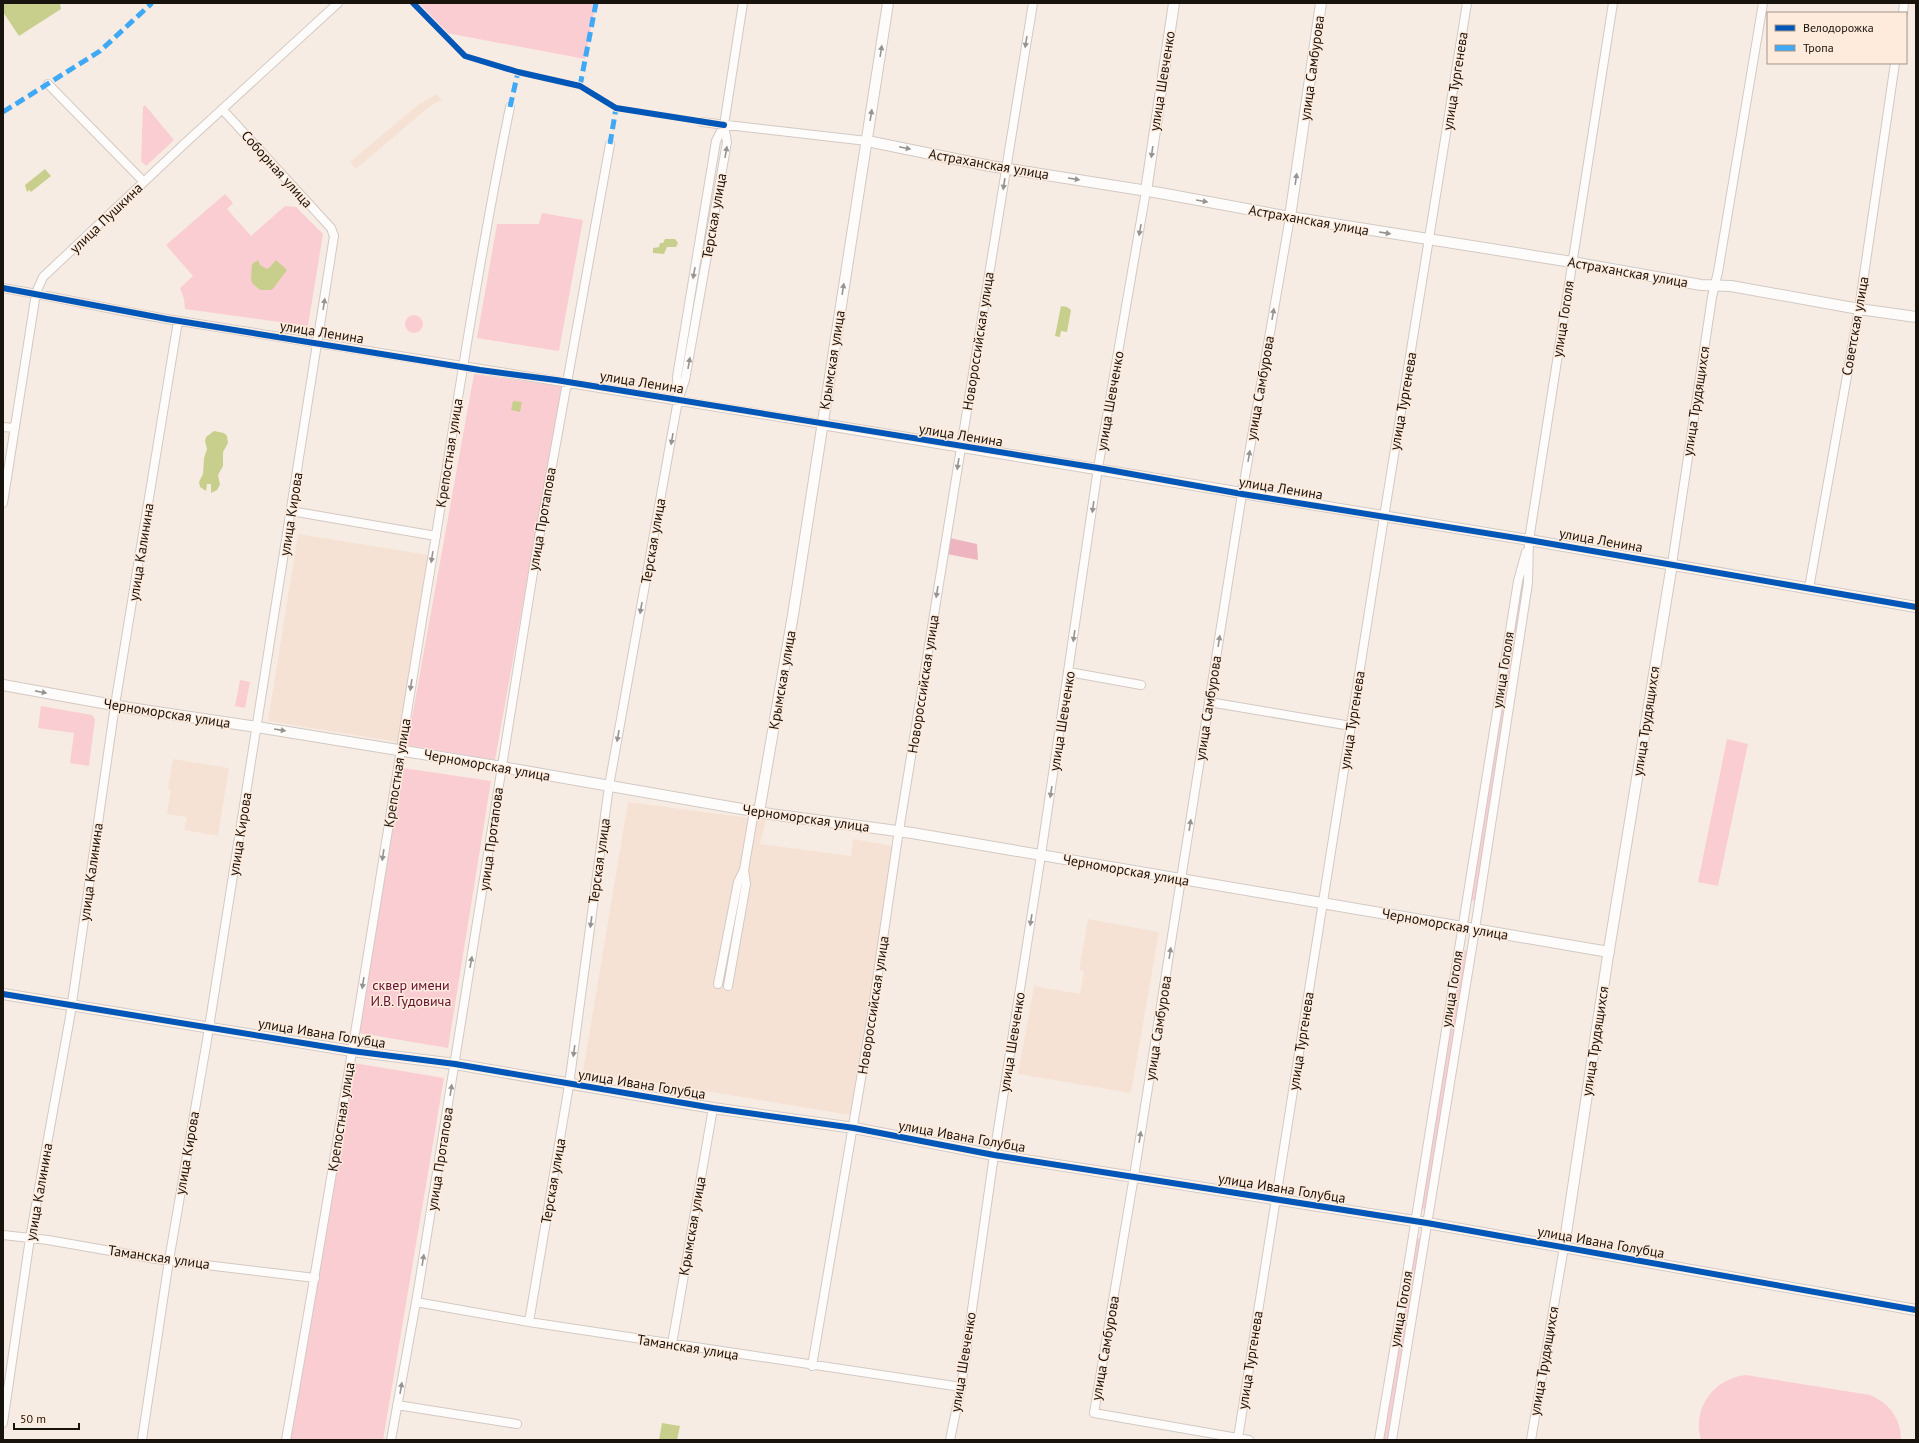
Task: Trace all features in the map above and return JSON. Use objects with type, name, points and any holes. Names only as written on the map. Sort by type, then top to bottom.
[{"type":"street","name":"улица Пушкина","points":[[3,503],[36,293],[43,278],[222,109],[338,3]]},
{"type":"street","name":"Терская улица","points":[[529,1322],[569,1084],[610,786],[678,400],[677,377],[716,141],[724,125],[743,3]]},
{"type":"street","name":"Крымская улица","points":[[718,984],[738,882],[744,870],[757,812],[793,615],[888,3]]},
{"type":"street","name":"Новороссийская улица","points":[[812,1366],[854,1128],[899,831],[960,447],[1033,3]]},
{"type":"street","name":"улица Шевченко","points":[[950,1440],[961,1387],[994,1155],[1069,672],[1098,468],[1146,191],[1174,3]]},
{"type":"street","name":"улица Самбурова","points":[[1240,1439],[1094,1413],[1134,1176],[1242,494],[1290,217],[1321,3]]},
{"type":"street","name":"улица Тургенева","points":[[1240,1439],[1276,1200],[1467,3]]},
{"type":"street","name":"улица Гоголя","points":[[1379,1440],[1416,1222],[1518,581],[1529,540],[1613,3]]},
{"type":"street","name":"улица Трудящихся","points":[[1531,1440],[1564,1247],[1609,952],[1672,564],[1714,286],[1763,3]]},
{"type":"street","name":"Советская улица","points":[[1809,588],[1859,310],[1895,64]]},
{"type":"street","points":[[48,84],[144,182]]},
{"type":"street","name":"Крепостная улица","points":[[286,1440],[315,1278],[400,750],[498,164],[510,107]]},
{"type":"street","name":"Соборная улица","points":[[222,109],[331,228]]},
{"type":"street","name":"Астраханская улица","points":[[701,122],[867,142],[1006,168],[1290,217],[1572,262],[1701,285],[1731,286],[1859,310],[1916,317]]},
{"type":"street","name":"улица Протапова","points":[[391,1440],[416,1302],[455,1064],[535,560],[610,144]]},
{"type":"street","name":"улица Кирова","points":[[142,1440],[169,1260],[209,1027],[318,343],[334,236],[331,228]]},
{"type":"street","name":"улица Ленина","points":[[3,288],[36,293],[178,321],[1098,468],[1242,494],[1672,564],[1916,607]]},
{"type":"street","name":"улица Калинина","points":[[3,1423],[30,1238],[72,1006],[115,705],[178,321]]},
{"type":"street","points":[[3,426],[15,428]]},
{"type":"street","points":[[291,511],[436,536]]},
{"type":"street","name":"улица Гоголя","points":[[1392,1440],[1475,929],[1528,583],[1529,540]]},
{"type":"street","points":[[1069,672],[1141,685]]},
{"type":"street","name":"Черноморская улица","points":[[3,685],[115,705],[502,767],[757,812],[899,831],[1324,902],[1609,952]]},
{"type":"street","points":[[1209,702],[1351,726]]},
{"type":"street","points":[[728,986],[746,884],[744,870]]},
{"type":"street","name":"улица Ивана Голубца","points":[[3,994],[352,1051],[455,1064],[713,1108],[854,1128],[994,1155],[1427,1223],[1916,1310]]},
{"type":"street","name":"Крымская улица","points":[[672,1344],[713,1108]]},
{"type":"street","name":"Таманская улица","points":[[3,1235],[169,1260],[315,1278]]},
{"type":"street","name":"Таманская улица","points":[[416,1302],[529,1322],[812,1366],[961,1387]]},
{"type":"street","points":[[397,1405],[517,1424]]},
{"type":"shaded area","points":[[3,3],[60,3],[61,9],[19,36],[3,12]]},
{"type":"shaded area","points":[[437,94],[442,100],[430,106],[356,169],[353,166],[350,162],[419,104]]},
{"type":"shaded area","points":[[45,169],[51,176],[31,192],[29,190],[27,192],[25,185]]},
{"type":"shaded area","points":[[665,239],[675,239],[678,243],[676,247],[667,247],[664,254],[653,253],[653,248],[659,247],[660,243],[663,243]]},
{"type":"shaded area","points":[[258,260],[260,265],[267,269],[276,260],[287,270],[272,290],[260,290],[252,283],[252,264]]},
{"type":"shaded area","points":[[1061,306],[1067,307],[1071,310],[1067,332],[1061,331],[1060,337],[1055,336]]},
{"type":"shaded area","points":[[513,401],[522,402],[520,412],[511,410]]},
{"type":"shaded area","points":[[214,431],[224,433],[227,436],[228,443],[223,452],[223,466],[218,475],[220,485],[217,490],[211,493],[211,484],[207,484],[206,491],[200,487],[199,482],[203,474],[204,458],[207,449],[205,441],[206,437]]},
{"type":"shaded area","points":[[298,534],[429,555],[398,742],[268,721]]},
{"type":"shaded area","points":[[950,538],[977,544],[978,560],[947,554]]},
{"type":"shaded area","points":[[173,759],[229,768],[218,836],[184,830],[187,817],[167,814],[171,789],[168,789]]},
{"type":"shaded area","points":[[628,802],[766,820],[760,844],[851,856],[853,839],[894,846],[850,1115],[583,1071]]},
{"type":"shaded area","points":[[1088,919],[1159,932],[1131,1093],[1018,1074],[1034,986],[1080,994],[1084,971],[1079,970]]},
{"type":"shaded area","points":[[662,1423],[680,1426],[677,1440],[659,1440]]},
{"type":"green space","points":[[413,3],[596,3],[585,59],[441,32]]},
{"type":"green space","points":[[145,105],[174,140],[146,166],[141,161],[143,107]]},
{"type":"green space","points":[[225,194],[233,203],[227,209],[251,236],[285,206],[296,207],[323,234],[308,326],[185,309],[184,299],[180,288],[193,276],[166,245]]},
{"type":"green space","points":[[542,213],[583,220],[559,351],[477,338],[497,224],[539,224]]},
{"type":"green space","points":[[410,315],[418,315],[423,320],[421,331],[418,333],[410,333],[405,328],[405,320]]},
{"type":"green space","points":[[474,374],[562,386],[495,760],[407,745]]},
{"type":"green space","points":[[1520,580],[1527,580],[1477,901],[1469,900]]},
{"type":"green space","points":[[240,680],[250,682],[245,708],[235,706]]},
{"type":"green space","points":[[41,706],[92,715],[95,719],[89,766],[70,763],[74,733],[38,728]]},
{"type":"green space","points":[[1727,739],[1748,744],[1718,886],[1698,882]]},
{"type":"green space","name":"сквер имени И.В. Гудовича","points":[[403,768],[491,781],[448,1048],[359,1033]]},
{"type":"green space","points":[[1461,950],[1469,951],[1428,1210],[1420,1209]]},
{"type":"green space","points":[[354,1063],[444,1078],[383,1440],[289,1440]]},
{"type":"green space","points":[[1416,1238],[1423,1239],[1389,1440],[1381,1440]]},
{"type":"green space","points":[[1746,1375],[1870,1395],[1883,1402],[1893,1412],[1899,1425],[1901,1440],[1701,1440],[1699,1428],[1700,1417],[1703,1406],[1708,1397],[1724,1382]]},
{"type":"marked path","points":[[3,112],[100,51],[152,3]]},
{"type":"marked path","points":[[580,86],[596,3]]},
{"type":"marked path","points":[[510,107],[518,72]]},
{"type":"marked path","points":[[610,144],[616,108]]},
{"type":"cycle path","points":[[413,3],[465,56],[518,72],[580,86],[616,108],[724,125]]},
{"type":"cycle path","points":[[3,288],[167,319],[480,370],[556,380],[1098,468],[1242,494],[1529,540],[1916,607]]},
{"type":"cycle path","points":[[3,994],[352,1051],[455,1064],[713,1108],[854,1128],[994,1155],[1427,1223],[1916,1310]]}]
